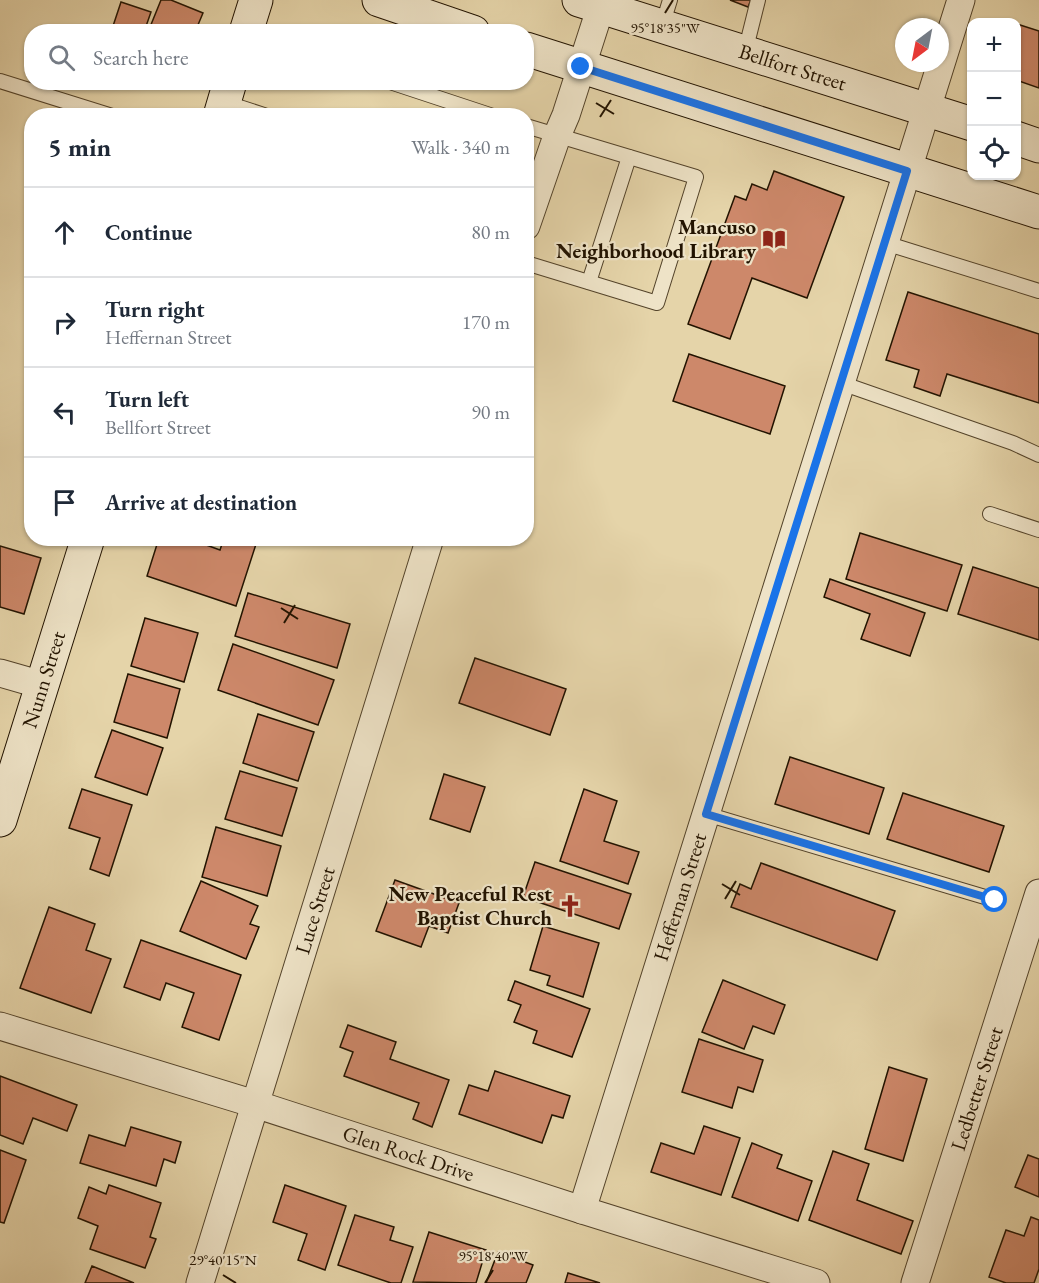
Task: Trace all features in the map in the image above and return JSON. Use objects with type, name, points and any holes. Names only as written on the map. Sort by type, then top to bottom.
[{"type":"main road","points":[[248,24],[256,0]]},
{"type":"main road","points":[[379,0],[450,24]]},
{"type":"main road","name":"Bellfort Street","points":[[594,2],[666,13],[745,52],[967,122]]},
{"type":"main road","points":[[534,52],[1039,212]]},
{"type":"main road","points":[[1021,139],[1039,146]]},
{"type":"main road","name":"Nunn Street","points":[[0,820],[85,546]]},
{"type":"street","name":"Heffernan Street","points":[[582,1210],[961,0]]},
{"type":"street","points":[[534,192],[566,115],[581,67],[594,2]]},
{"type":"street","name":"Luce Street","points":[[200,1283],[428,546]]},
{"type":"street","points":[[0,672],[42,685]]},
{"type":"street","name":"Ledbetter Street","points":[[915,1283],[1039,893]]},
{"type":"street","name":"Glen Rock Drive","points":[[0,1026],[255,1104],[816,1283]]},
{"type":"lane","points":[[745,52],[758,0]]},
{"type":"lane","points":[[0,81],[24,88]]},
{"type":"lane","points":[[29,90],[86,108]]},
{"type":"lane","points":[[414,90],[469,108]]},
{"type":"lane","points":[[225,100],[246,108]]},
{"type":"lane","points":[[534,129],[696,177],[657,303],[534,265]]},
{"type":"lane","points":[[589,282],[629,157]]},
{"type":"lane","points":[[885,243],[1039,291]]},
{"type":"lane","points":[[841,383],[1002,439],[1039,455]]},
{"type":"lane","points":[[990,514],[1039,530]]},
{"type":"lane","points":[[706,814],[995,900]]},
{"type":"building","points":[[161,0],[171,0],[203,13],[198,24],[151,24]]},
{"type":"building","points":[[730,0],[751,0],[748,7]]},
{"type":"building","points":[[121,2],[151,12],[147,24],[114,24]]},
{"type":"building","points":[[1021,25],[1039,31],[1039,88],[1021,82]]},
{"type":"building","name":"Mancuso Neighborhood Library","points":[[774,171],[844,197],[807,298],[752,278],[730,339],[688,324],[735,196],[746,200],[752,184],[767,190]]},
{"type":"building","points":[[908,292],[1039,334],[1039,403],[947,374],[940,396],[914,387],[919,370],[886,360]]},
{"type":"building","points":[[689,354],[785,386],[770,434],[673,401]]},
{"type":"building","points":[[860,533],[962,565],[947,611],[846,579]]},
{"type":"building","points":[[0,546],[41,558],[24,614],[0,607]]},
{"type":"building","points":[[156,546],[209,546],[220,550],[221,546],[255,546],[236,606],[147,576]]},
{"type":"building","points":[[973,567],[1039,588],[1039,640],[958,614]]},
{"type":"building","points":[[830,579],[925,613],[910,656],[861,639],[870,614],[824,597]]},
{"type":"building","points":[[248,593],[350,624],[337,668],[235,636]]},
{"type":"building","points":[[145,618],[198,633],[184,682],[131,666]]},
{"type":"building","points":[[233,644],[334,680],[318,725],[218,690]]},
{"type":"building","points":[[475,658],[566,689],[550,735],[459,703]]},
{"type":"building","points":[[128,674],[180,689],[167,738],[114,722]]},
{"type":"building","points":[[258,714],[314,732],[298,781],[243,763]]},
{"type":"building","points":[[112,730],[163,748],[147,795],[95,777]]},
{"type":"building","points":[[790,757],[884,788],[869,834],[775,804]]},
{"type":"building","points":[[240,771],[297,788],[282,836],[225,819]]},
{"type":"building","points":[[444,774],[485,787],[470,832],[430,819]]},
{"type":"building","points":[[82,789],[132,805],[109,876],[90,869],[100,838],[69,828]]},
{"type":"building","points":[[584,789],[617,801],[604,841],[639,852],[628,884],[560,861]]},
{"type":"building","points":[[903,793],[1004,826],[989,872],[887,839]]},
{"type":"building","points":[[216,827],[281,846],[267,896],[202,877]]},
{"type":"building","points":[[535,862],[631,894],[619,929],[523,897]]},
{"type":"building","points":[[761,863],[895,911],[877,960],[731,907],[740,884],[751,889]]},
{"type":"building","points":[[395,880],[459,903],[448,933],[429,926],[421,947],[376,931]]},
{"type":"building","points":[[201,881],[258,906],[250,924],[259,927],[246,959],[180,931]]},
{"type":"building","points":[[49,907],[95,924],[86,950],[111,959],[91,1013],[20,988]]},
{"type":"building","points":[[543,926],[599,943],[583,997],[547,985],[550,976],[530,970]]},
{"type":"building","points":[[141,940],[241,975],[219,1040],[182,1027],[194,993],[166,983],[160,1000],[124,987]]},
{"type":"building","points":[[723,980],[785,1005],[774,1034],[753,1026],[744,1049],[702,1032]]},
{"type":"building","points":[[515,981],[590,1009],[572,1057],[533,1043],[537,1031],[514,1022],[521,1005],[508,1000]]},
{"type":"building","points":[[348,1025],[396,1042],[390,1059],[449,1080],[432,1127],[413,1119],[419,1103],[344,1076],[353,1052],[340,1047]]},
{"type":"building","points":[[699,1039],[763,1060],[753,1092],[738,1087],[732,1108],[682,1092]]},
{"type":"building","points":[[889,1067],[927,1079],[903,1161],[865,1149]]},
{"type":"building","points":[[495,1071],[570,1096],[563,1118],[552,1115],[542,1143],[459,1114],[469,1085],[488,1091]]},
{"type":"building","points":[[0,1076],[77,1105],[67,1131],[33,1118],[23,1144],[0,1135]]},
{"type":"building","points":[[704,1126],[740,1138],[721,1195],[651,1172],[661,1143],[694,1154]]},
{"type":"building","points":[[131,1127],[181,1142],[175,1163],[164,1159],[156,1186],[80,1163],[89,1135],[125,1146]]},
{"type":"building","points":[[752,1143],[782,1155],[777,1168],[812,1181],[798,1221],[732,1197]]},
{"type":"building","points":[[0,1150],[26,1160],[4,1223],[0,1222]]},
{"type":"building","points":[[833,1151],[869,1164],[857,1200],[913,1221],[901,1254],[809,1220]]},
{"type":"building","points":[[1028,1155],[1039,1159],[1039,1197],[1015,1187]]},
{"type":"building","points":[[109,1185],[161,1203],[150,1237],[156,1239],[145,1268],[90,1249],[98,1226],[78,1218],[89,1187],[106,1194]]},
{"type":"building","points":[[285,1185],[346,1206],[325,1270],[298,1260],[307,1234],[273,1222]]},
{"type":"building","points":[[355,1215],[394,1227],[390,1240],[413,1247],[401,1283],[391,1283],[338,1265]]},
{"type":"building","points":[[1031,1217],[1039,1220],[1039,1269],[1034,1283],[1006,1283],[989,1277],[1006,1230],[1024,1236]]},
{"type":"building","points":[[429,1232],[486,1250],[476,1283],[413,1282]]},
{"type":"building","points":[[498,1252],[533,1265],[526,1283],[486,1283]]},
{"type":"building","points":[[92,1266],[134,1283],[85,1283]]},
{"type":"building","points":[[568,1273],[600,1283],[565,1283]]},
{"type":"place","name":"Mancuso Neighborhood Library","points":[[774,239]]},
{"type":"place","name":"New Peaceful Rest Baptist Church","points":[[570,906]]},
{"type":"route","points":[[581,67],[907,171],[706,814],[995,900]]}]
